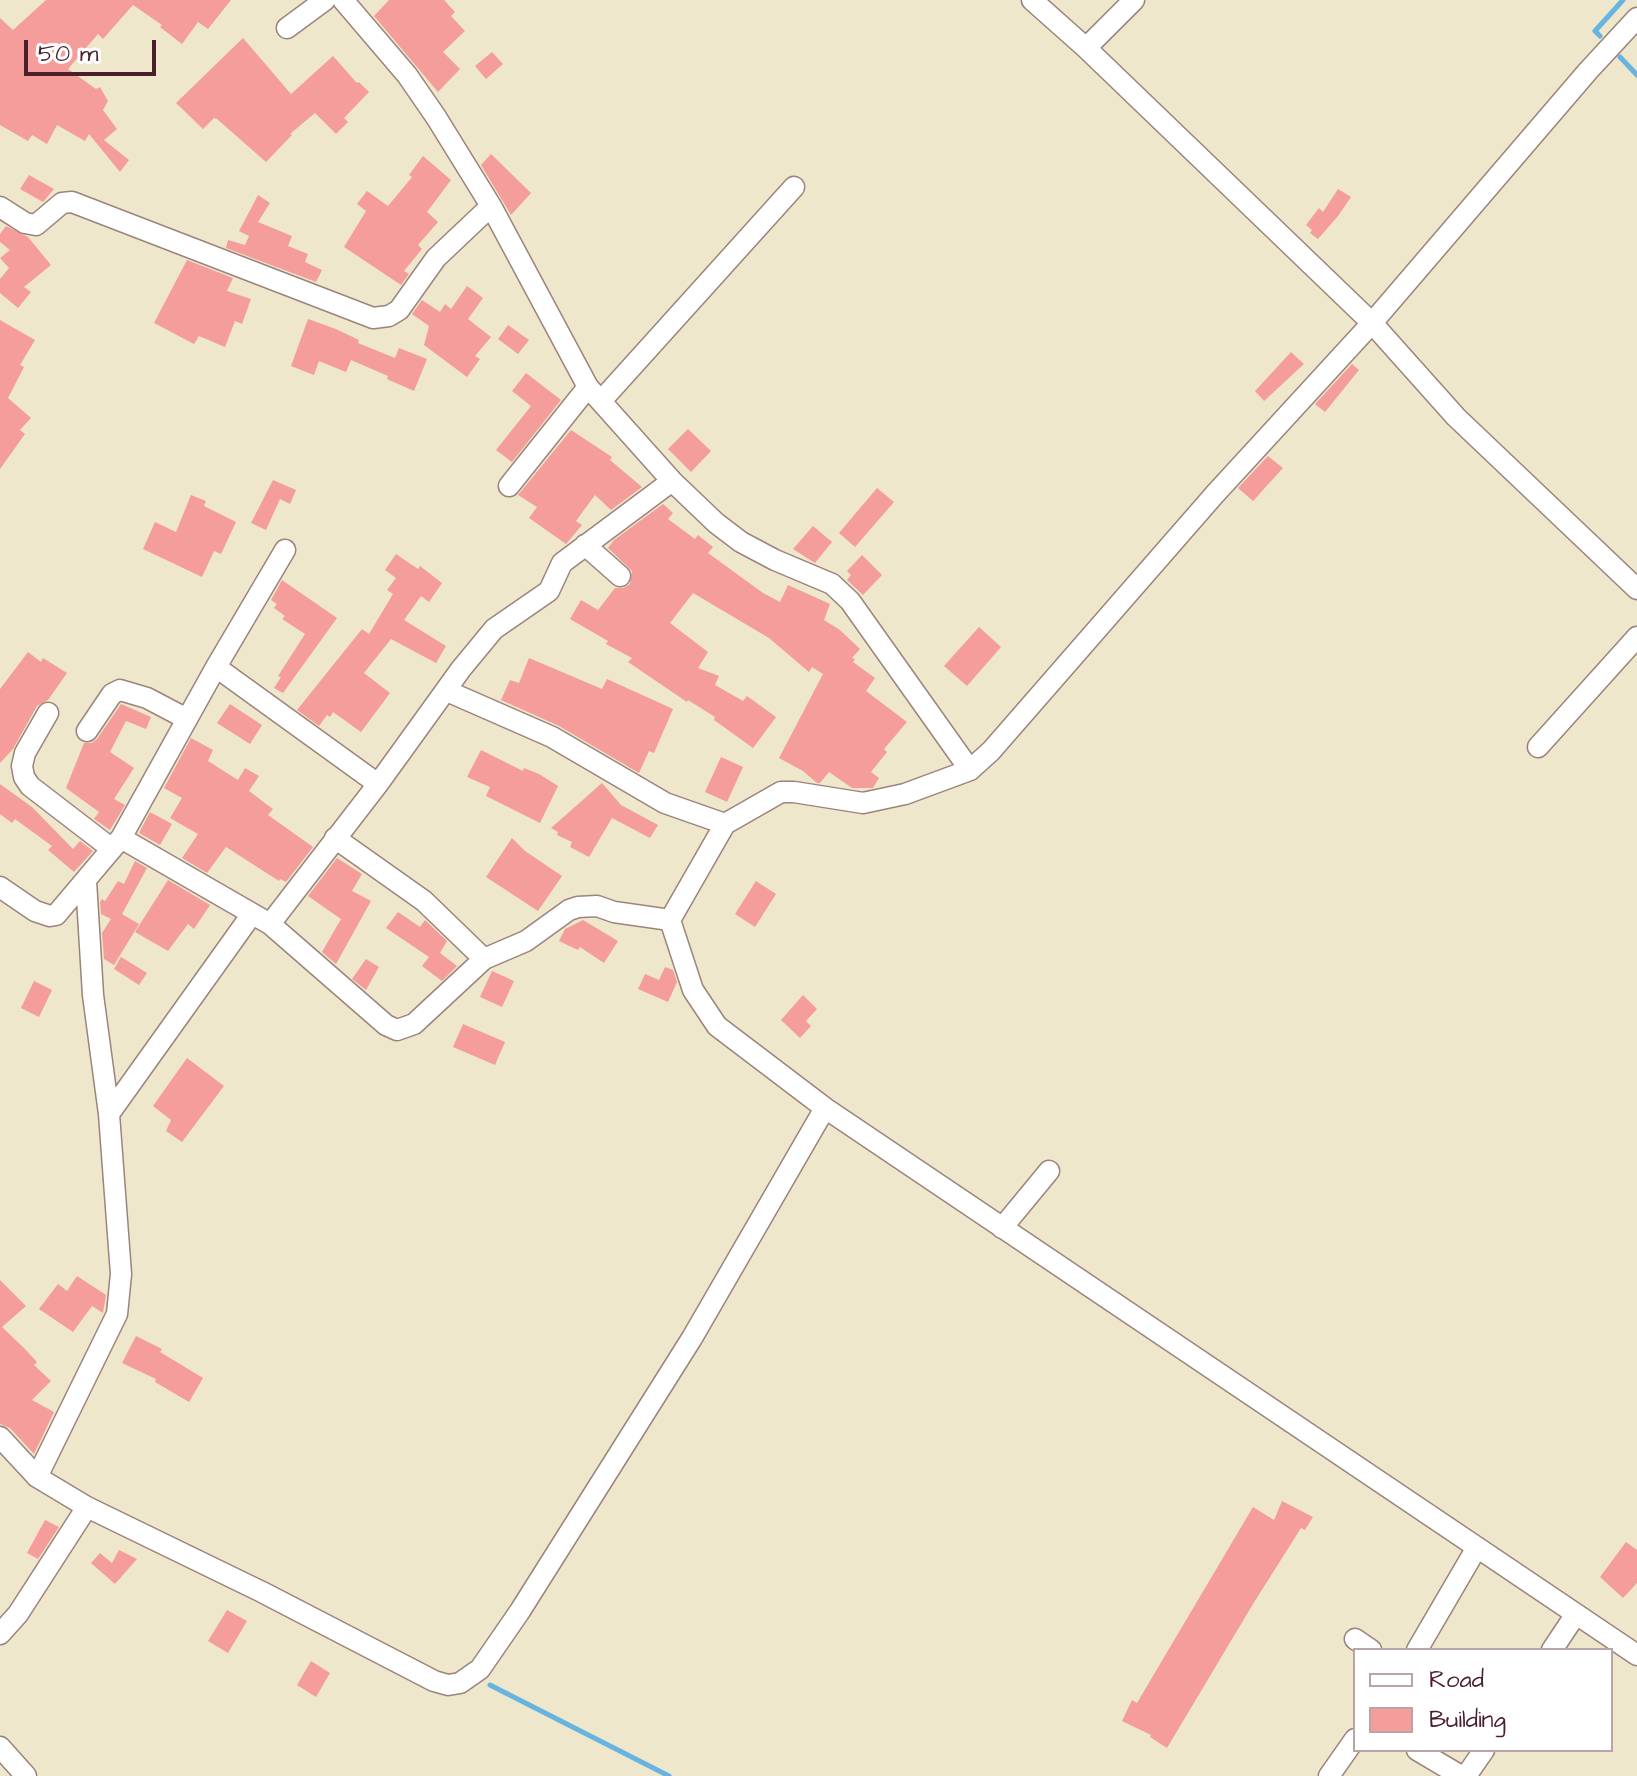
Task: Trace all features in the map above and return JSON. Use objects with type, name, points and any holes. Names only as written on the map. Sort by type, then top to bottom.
[{"type":"street","points":[[287,28],[325,0]]},
{"type":"street","points":[[343,0],[407,75],[491,206],[595,394],[672,481],[716,523],[741,542],[775,560],[832,584],[850,601],[970,770]]},
{"type":"street","points":[[1032,0],[1372,323],[1456,417],[1637,589]]},
{"type":"street","points":[[1086,48],[1134,0]]},
{"type":"street","points":[[1637,18],[1372,323],[1215,494],[991,751],[970,770],[905,794],[863,803],[781,792],[725,824],[670,920],[693,990],[709,1018],[825,1108],[1637,1655]]},
{"type":"street","points":[[509,486],[794,187]]},
{"type":"street","points":[[0,207],[25,223],[36,225],[62,203],[72,202],[373,318],[389,316],[399,310],[436,258],[491,206]]},
{"type":"street","points":[[109,1114],[261,919],[335,838],[378,784],[461,669],[494,629],[549,591],[562,563],[672,481]]},
{"type":"street","points":[[585,545],[620,576]]},
{"type":"street","points":[[0,887],[35,911],[50,916],[56,915],[86,881],[116,844],[285,550]]},
{"type":"street","points":[[1538,747],[1637,637]]},
{"type":"street","points":[[216,667],[378,784]]},
{"type":"street","points":[[87,731],[112,694],[120,690],[147,698],[187,719]]},
{"type":"street","points":[[447,691],[552,737],[665,803],[725,824]]},
{"type":"street","points":[[48,713],[25,753],[22,766],[30,786],[116,844],[261,919],[386,1025],[397,1030],[414,1024],[484,959],[515,947],[559,916],[578,907],[597,906],[614,912],[670,920]]},
{"type":"street","points":[[335,838],[424,901],[484,959]]},
{"type":"street","points":[[37,1477],[117,1314],[121,1274],[109,1114],[93,995],[86,881]]},
{"type":"street","points":[[0,1437],[37,1477],[87,1507],[262,1592],[434,1681],[448,1685],[460,1683],[480,1669],[520,1611],[692,1338],[825,1108]]},
{"type":"street","points":[[1002,1228],[1049,1171]]},
{"type":"street","points":[[0,1634],[18,1614],[87,1507]]},
{"type":"street","points":[[1418,1648],[1476,1549]]},
{"type":"street","points":[[1553,1648],[1576,1614]]},
{"type":"street","points":[[1329,1776],[1353,1742]]},
{"type":"street","points":[[0,1747],[26,1776]]},
{"type":"street","points":[[1421,1752],[1464,1776],[1482,1752]]},
{"type":"building","points":[[46,0],[231,0],[208,29],[198,22],[182,44],[160,27],[162,25],[133,5],[103,39],[98,34],[68,69],[96,89],[100,87],[108,101],[103,110],[117,129],[104,140],[129,160],[120,172],[89,134],[85,141],[57,125],[47,144],[32,135],[28,141],[0,125],[0,18],[13,30]]},
{"type":"building","points":[[389,0],[444,0],[455,12],[451,16],[465,31],[443,52],[460,69],[438,92],[374,16]]},
{"type":"building","points":[[243,38],[291,94],[333,56],[369,92],[344,118],[348,122],[336,134],[315,113],[290,134],[266,162],[217,119],[214,118],[203,129],[176,103]]},
{"type":"building","points":[[492,52],[503,64],[486,79],[475,66]]},
{"type":"building","points":[[491,154],[531,193],[511,215],[481,165]]},
{"type":"building","points":[[423,156],[451,180],[427,212],[438,222],[418,245],[422,249],[404,271],[409,274],[401,285],[344,247],[366,211],[357,204],[367,191],[388,206],[412,177],[409,175]]},
{"type":"building","points":[[29,175],[54,189],[43,202],[20,189]]},
{"type":"building","points":[[1338,189],[1351,197],[1318,239],[1306,225],[1319,208],[1323,212]]},
{"type":"building","points":[[258,195],[270,203],[258,222],[292,236],[288,246],[308,254],[305,262],[322,270],[316,282],[226,248],[228,240],[245,245],[249,236],[239,231]]},
{"type":"building","points":[[6,226],[28,237],[51,265],[24,287],[31,292],[18,308],[0,293],[0,279],[9,268],[0,258],[10,250],[0,242],[0,234]]},
{"type":"building","points":[[187,260],[233,278],[227,291],[251,299],[242,324],[235,321],[225,347],[199,336],[194,344],[154,323]]},
{"type":"building","points":[[467,286],[483,298],[468,319],[491,337],[475,356],[480,359],[467,377],[424,345],[429,326],[412,314],[422,300],[440,312],[445,304],[451,309]]},
{"type":"building","points":[[308,319],[395,358],[399,348],[427,359],[414,391],[351,360],[346,372],[319,361],[314,375],[291,366]]},
{"type":"building","points":[[0,320],[35,340],[20,365],[24,367],[8,398],[31,418],[20,430],[25,434],[0,469]]},
{"type":"building","points":[[508,325],[529,340],[518,354],[498,339]]},
{"type":"building","points":[[1291,352],[1304,364],[1264,401],[1255,391]]},
{"type":"building","points":[[1352,364],[1359,370],[1325,412],[1315,404]]},
{"type":"building","points":[[526,373],[561,400],[512,462],[496,450],[531,406],[512,391]]},
{"type":"building","points":[[688,429],[711,451],[691,472],[668,449]]},
{"type":"building","points":[[571,430],[612,457],[610,460],[642,487],[611,510],[595,495],[576,521],[582,525],[566,544],[529,518],[537,507],[518,495]]},
{"type":"building","points":[[1268,456],[1283,468],[1253,501],[1238,488]]},
{"type":"building","points":[[273,480],[296,490],[290,504],[280,499],[266,530],[251,523]]},
{"type":"building","points":[[877,488],[894,502],[855,547],[839,533]]},
{"type":"building","points":[[191,495],[206,501],[204,506],[236,522],[221,554],[214,551],[202,577],[143,549],[155,522],[176,532]]},
{"type":"building","points":[[663,504],[673,513],[668,519],[695,539],[698,535],[713,547],[708,553],[763,593],[780,602],[788,585],[830,604],[824,620],[860,649],[852,658],[855,659],[853,662],[875,678],[866,691],[907,722],[884,749],[887,752],[871,772],[879,778],[873,788],[852,788],[829,772],[817,783],[779,758],[823,674],[812,667],[809,672],[769,638],[693,593],[670,623],[708,652],[698,668],[719,676],[715,685],[743,701],[747,696],[776,717],[753,748],[714,720],[715,717],[628,662],[632,658],[606,644],[608,641],[570,619],[581,600],[598,610],[615,588],[630,584],[632,571],[608,548],[614,540]]},
{"type":"building","points":[[813,526],[832,542],[815,563],[793,549]]},
{"type":"building","points":[[396,554],[418,569],[420,566],[442,583],[429,602],[421,596],[404,620],[446,646],[436,663],[391,639],[364,673],[390,693],[361,732],[333,712],[319,726],[297,710],[362,629],[369,634],[393,594],[387,590],[396,578],[385,570]]},
{"type":"building","points":[[862,555],[882,575],[863,595],[847,580],[851,575],[847,571]]},
{"type":"building","points":[[282,580],[337,618],[283,693],[274,688],[281,677],[278,676],[305,634],[282,619],[285,616],[274,608],[277,604],[271,600]]},
{"type":"building","points":[[979,627],[1001,647],[967,686],[944,666]]},
{"type":"building","points":[[28,652],[41,662],[43,658],[67,673],[48,700],[37,706],[13,749],[0,763],[0,689]]},
{"type":"building","points":[[529,658],[602,689],[607,679],[673,709],[654,753],[649,751],[639,773],[559,726],[501,700],[510,680],[519,683]]},
{"type":"building","points":[[121,704],[151,717],[146,729],[126,721],[110,752],[134,768],[114,799],[125,805],[110,830],[94,819],[99,812],[66,788],[84,743],[97,739]]},
{"type":"building","points":[[230,704],[262,725],[250,744],[217,723]]},
{"type":"building","points":[[191,738],[213,750],[208,761],[238,780],[245,768],[259,776],[249,791],[273,809],[268,815],[313,847],[286,882],[279,881],[226,847],[207,873],[182,858],[198,834],[170,818],[182,798],[164,788]]},
{"type":"building","points":[[481,750],[523,771],[524,768],[539,774],[558,786],[540,823],[486,796],[490,787],[467,777]]},
{"type":"building","points":[[721,757],[743,767],[727,802],[705,792]]},
{"type":"building","points":[[602,783],[621,805],[658,825],[650,838],[612,818],[589,857],[570,847],[572,842],[557,835],[558,832],[551,828]]},
{"type":"building","points":[[0,784],[32,807],[73,849],[80,841],[93,851],[74,872],[48,850],[52,846],[15,819],[12,823],[0,814]]},
{"type":"building","points":[[150,812],[172,824],[160,845],[139,833]]},
{"type":"building","points":[[512,838],[525,851],[562,876],[538,911],[486,877]]},
{"type":"building","points":[[337,858],[362,874],[352,891],[371,901],[336,964],[322,952],[341,919],[308,896]]},
{"type":"building","points":[[135,861],[147,868],[122,914],[139,924],[114,965],[104,959],[102,933],[111,919],[101,914],[100,902],[102,899],[105,901],[118,881],[124,884]]},
{"type":"building","points":[[168,880],[210,905],[194,929],[188,924],[168,951],[135,932]]},
{"type":"building","points":[[756,881],[776,894],[755,927],[735,914]]},
{"type":"building","points":[[398,912],[420,927],[425,920],[447,941],[440,953],[457,966],[442,981],[422,966],[429,957],[386,928]]},
{"type":"building","points":[[583,920],[618,941],[604,963],[580,947],[578,950],[559,941],[565,929]]},
{"type":"building","points":[[121,957],[147,973],[139,985],[114,969]]},
{"type":"building","points":[[366,959],[379,967],[366,990],[352,979]]},
{"type":"building","points":[[665,967],[673,970],[677,982],[668,1002],[638,989],[645,974],[659,980]]},
{"type":"building","points":[[492,971],[514,981],[502,1007],[480,997]]},
{"type":"building","points":[[34,981],[52,990],[39,1017],[21,1008]]},
{"type":"building","points":[[803,995],[817,1009],[806,1021],[811,1026],[800,1038],[781,1020]]},
{"type":"building","points":[[463,1024],[505,1042],[495,1065],[453,1047]]},
{"type":"building","points":[[187,1058],[224,1086],[182,1142],[166,1131],[171,1120],[153,1106]]},
{"type":"building","points":[[77,1276],[106,1295],[103,1313],[92,1306],[73,1332],[39,1309],[58,1284],[67,1291]]},
{"type":"building","points":[[0,1280],[26,1306],[2,1327],[51,1381],[32,1400],[54,1412],[34,1454],[10,1428],[0,1424]]},
{"type":"building","points":[[136,1336],[162,1349],[160,1352],[203,1378],[189,1402],[155,1382],[156,1379],[122,1363]]},
{"type":"building","points":[[1282,1501],[1313,1517],[1305,1530],[1301,1528],[1167,1748],[1151,1735],[1122,1721],[1132,1700],[1137,1703],[1253,1507],[1274,1520]]},
{"type":"building","points":[[45,1520],[59,1527],[38,1559],[27,1553]]},
{"type":"building","points":[[1626,1542],[1637,1550],[1637,1583],[1623,1598],[1600,1577]]},
{"type":"building","points":[[119,1550],[137,1559],[115,1584],[91,1563],[100,1553],[112,1563]]},
{"type":"building","points":[[227,1610],[247,1621],[228,1653],[208,1641]]},
{"type":"building","points":[[311,1661],[330,1673],[316,1697],[297,1685]]},
{"type":"waterway","points":[[1600,36],[1595,31],[1623,0]]},
{"type":"waterway","points":[[1620,57],[1637,75]]},
{"type":"waterway","points":[[490,1685],[669,1776]]}]
